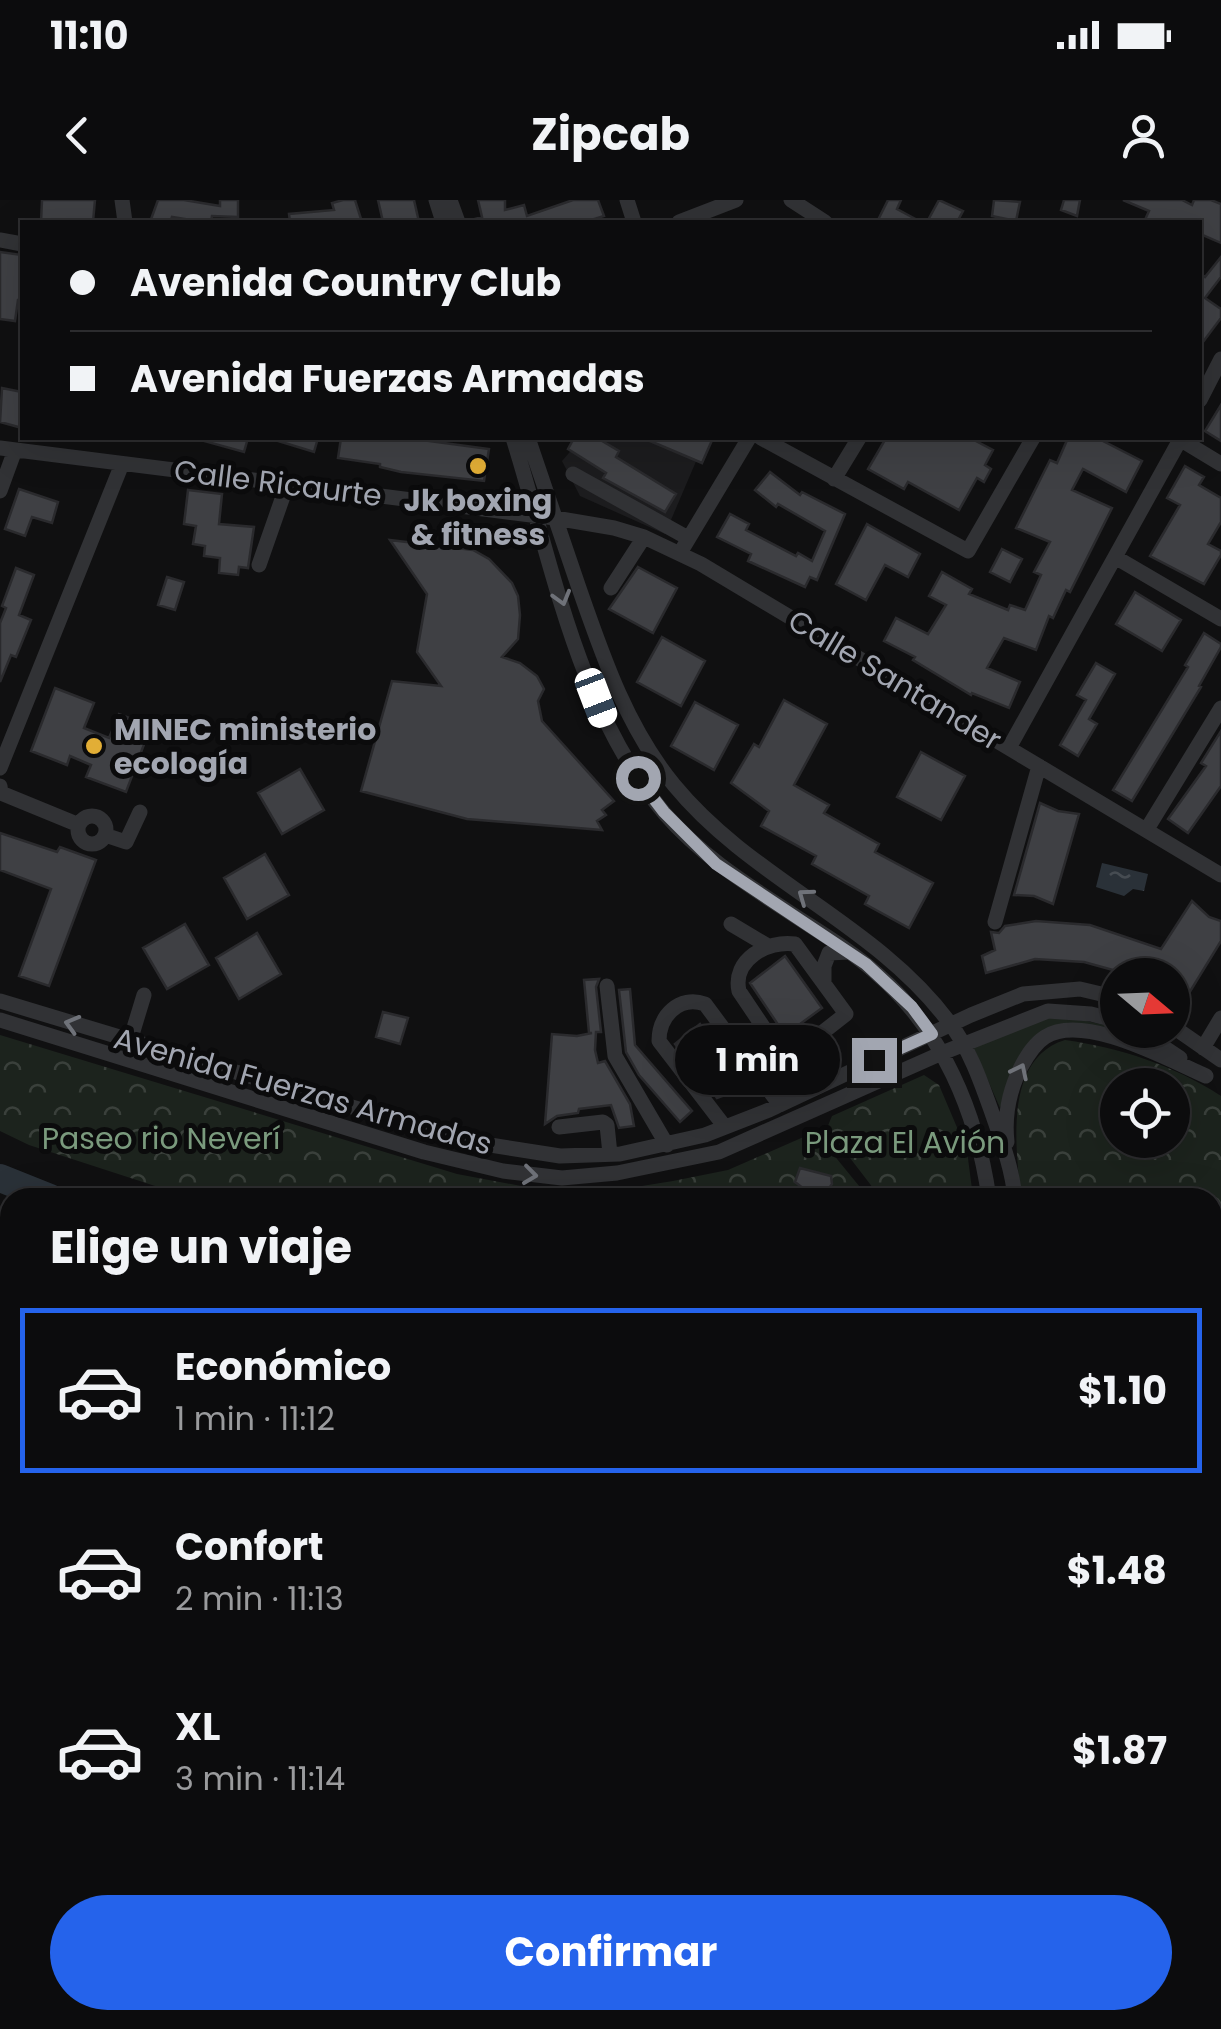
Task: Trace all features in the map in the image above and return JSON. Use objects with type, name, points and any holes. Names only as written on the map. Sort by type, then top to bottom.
[{"type":"street","points":[[684,220],[736,200]]},
{"type":"street","points":[[791,200],[822,220]]},
{"type":"street","points":[[1202,396],[1221,359]]},
{"type":"street","points":[[514,440],[614,683],[648,749],[674,786],[718,831],[884,954],[919,987],[951,1024],[962,1044],[982,1084],[1010,1166]]},
{"type":"street","points":[[528,440],[587,676],[604,720],[638,778],[664,812],[716,864],[848,952],[899,994],[932,1034],[960,1090],[980,1147],[988,1188]]},
{"type":"street","points":[[574,474],[684,546],[748,440]]},
{"type":"street","points":[[765,440],[968,551],[1032,440]]},
{"type":"street","points":[[834,479],[858,440]]},
{"type":"street","points":[[1009,748],[1179,440]]},
{"type":"street","points":[[1183,440],[1221,464]]},
{"type":"street","points":[[0,491],[8,449]]},
{"type":"street","name":"Calle Ricaurte","points":[[8,449],[547,517]]},
{"type":"street","points":[[0,768],[122,464]]},
{"type":"street","points":[[259,565],[287,485]]},
{"type":"street","name":"Calle Santander","points":[[547,517],[614,528],[684,546],[1221,875]]},
{"type":"street","points":[[611,588],[644,537]]},
{"type":"street","points":[[1116,557],[1221,619]]},
{"type":"street","points":[[1146,829],[1220,711]]},
{"type":"street","points":[[995,922],[1039,766]]},
{"type":"street","points":[[0,786],[1,793],[79,825],[87,817],[98,818],[105,827],[104,835],[126,842],[140,812]]},
{"type":"street","points":[[731,924],[768,946]]},
{"type":"street","points":[[804,955],[808,925]]},
{"type":"street","points":[[786,1061],[845,1017],[795,944],[768,946],[748,960],[739,973],[737,985],[786,1061],[807,1092]]},
{"type":"street","points":[[786,1061],[744,984],[750,970],[769,955],[784,951],[804,955]]},
{"type":"street","points":[[824,982],[829,953],[848,952]]},
{"type":"street","points":[[607,986],[614,1056],[666,1145]]},
{"type":"street","name":"Avenida Fuerzas Armadas","points":[[0,1002],[465,1141],[560,1156],[610,1154],[666,1145],[725,1127],[1024,994],[1080,989],[1100,994]]},
{"type":"street","points":[[130,1041],[144,994]]},
{"type":"street","points":[[725,1127],[659,1041],[659,1028],[666,1015],[679,1004],[705,1004],[780,1105]]},
{"type":"street","name":"Avenida Fuerzas Armadas","points":[[0,1020],[424,1152],[503,1172],[562,1178],[651,1167],[719,1152],[942,1052],[1048,1011],[1100,1016]]},
{"type":"street","points":[[1203,1048],[1221,1018]]},
{"type":"street","points":[[1014,1188],[1006,1131],[1012,1083],[1028,1053],[1046,1036],[1067,1030],[1102,1034],[1206,1076]]},
{"type":"street","points":[[1190,1039],[1221,1060]]},
{"type":"street","points":[[1165,1048],[1221,1085]]},
{"type":"street","points":[[559,1128],[606,1123],[610,1154]]},
{"type":"shaded area","points":[[580,440],[705,440],[665,534],[580,496],[562,461]]},
{"type":"green space","points":[[1045,1017],[1100,1024],[1100,1030],[1070,1024],[1015,1064],[1000,1108],[972,1044]]},
{"type":"green space","name":"Paseo rio Neverí","points":[[0,1035],[457,1174],[532,1188],[161,1188],[29,1145],[0,1131]]},
{"type":"green space","points":[[1065,1040],[1165,1067],[1100,1068],[1100,1158],[1190,1158],[1190,1079],[1203,1085],[1221,1096],[1221,1188],[1020,1188],[1016,1131],[1023,1085],[1031,1066],[1045,1050]]},
{"type":"green space","name":"Plaza El Avión","points":[[924,1075],[939,1085],[967,1151],[972,1188],[873,1188],[827,1128],[832,1116]]},
{"type":"green space","name":"Paseo rio Neverí","points":[[815,1132],[861,1188],[630,1188],[728,1170]]},
{"type":"water","points":[[1102,863],[1148,874],[1144,891],[1133,889],[1124,896],[1096,887]]},
{"type":"building","points":[[42,200],[95,200],[93,220],[41,220]]},
{"type":"building","points":[[158,200],[220,206],[220,200],[238,200],[238,217],[151,220]]},
{"type":"building","points":[[355,200],[361,220],[290,220],[289,214],[334,210],[332,203]]},
{"type":"building","points":[[378,200],[414,200],[419,220],[383,220]]},
{"type":"building","points":[[478,200],[505,200],[505,210],[524,205],[527,216],[573,200],[598,200],[604,216],[591,220],[475,220],[482,217]]},
{"type":"building","points":[[888,200],[901,200],[897,209],[917,220],[878,220]]},
{"type":"building","points":[[939,200],[963,211],[958,220],[928,220]]},
{"type":"building","points":[[994,200],[1020,202],[1016,220],[992,216]]},
{"type":"building","points":[[1064,200],[1080,200],[1077,216],[1061,210]]},
{"type":"building","points":[[1123,200],[1182,200],[1192,205],[1194,200],[1211,200],[1221,204],[1221,243],[1202,235],[1202,220],[1145,220],[1149,211]]},
{"type":"building","points":[[0,252],[20,255],[20,300],[15,321],[0,319]]},
{"type":"building","points":[[1221,257],[1221,277],[1205,298],[1221,309],[1221,318],[1202,343],[1202,275],[1205,277]]},
{"type":"building","points":[[2,388],[20,392],[20,427],[0,422]]},
{"type":"building","points":[[1221,405],[1221,441],[1205,431]]},
{"type":"building","points":[[204,440],[247,440],[244,452]]},
{"type":"building","points":[[275,440],[317,440],[314,452]]},
{"type":"building","points":[[341,440],[422,440],[489,449],[484,481],[401,472],[380,464],[338,458]]},
{"type":"building","points":[[573,440],[600,440],[619,451],[616,457],[676,494],[665,512],[603,478],[606,473],[568,449]]},
{"type":"building","points":[[648,440],[712,440],[702,463]]},
{"type":"building","points":[[885,440],[974,440],[993,450],[985,465],[991,469],[984,482],[977,478],[959,510],[908,482],[904,489],[868,469]]},
{"type":"building","points":[[1067,440],[1101,440],[1142,461],[1126,492],[1083,469],[1072,490],[1112,508],[1070,592],[1066,590],[1053,618],[1049,616],[1036,650],[1004,638],[987,668],[1020,682],[1009,708],[971,695],[884,641],[896,618],[928,634],[946,605],[929,596],[942,572],[972,589],[969,594],[1008,610],[1010,605],[1025,610],[1041,575],[1034,572],[1050,542],[1016,528],[1050,460],[1057,463]]},
{"type":"building","points":[[1185,466],[1204,477],[1199,485],[1221,498],[1221,522],[1208,544],[1221,551],[1221,555],[1204,584],[1150,556],[1180,505],[1167,498]]},
{"type":"building","points":[[770,472],[800,495],[802,492],[845,514],[817,580],[810,577],[805,587],[748,561],[751,554],[717,537],[730,514],[749,524],[746,530],[812,561],[825,531],[778,504],[776,507],[755,490]]},
{"type":"building","points":[[19,489],[58,502],[52,523],[32,517],[25,536],[5,529]]},
{"type":"building","points":[[188,490],[222,494],[219,524],[254,527],[248,568],[239,567],[238,575],[219,573],[220,558],[204,556],[205,546],[193,544],[196,526],[184,524]]},
{"type":"building","points":[[867,524],[920,554],[908,577],[885,565],[866,600],[836,584]]},
{"type":"building","points":[[390,540],[473,550],[489,559],[512,583],[518,596],[518,639],[502,657],[520,663],[537,676],[544,689],[538,701],[542,721],[614,801],[602,810],[606,815],[597,821],[602,830],[467,819],[361,791],[392,681],[441,686],[417,652],[427,594]]},
{"type":"building","points":[[1002,549],[1022,559],[1010,582],[990,572]]},
{"type":"building","points":[[638,567],[677,588],[653,633],[609,609]]},
{"type":"building","points":[[16,568],[34,575],[19,615],[31,620],[16,657],[11,655],[0,682],[0,623],[6,608],[2,606]]},
{"type":"building","points":[[167,577],[184,582],[175,610],[158,605]]},
{"type":"building","points":[[1135,592],[1181,620],[1162,651],[1116,624]]},
{"type":"building","points":[[1204,633],[1221,647],[1132,801],[1113,790],[1188,667],[1185,665]]},
{"type":"building","points":[[662,637],[705,661],[681,706],[637,682]]},
{"type":"building","points":[[1096,663],[1115,674],[1089,719],[1097,724],[1078,756],[1060,745],[1086,700],[1077,695]]},
{"type":"building","points":[[55,688],[94,703],[84,728],[109,738],[119,714],[151,726],[126,792],[86,777],[91,765],[70,756],[67,765],[31,751]]},
{"type":"building","points":[[784,700],[827,724],[794,785],[829,805],[824,813],[879,844],[875,852],[933,883],[909,928],[865,904],[869,896],[812,864],[816,856],[761,826],[769,811],[731,783],[754,744],[759,747]]},
{"type":"building","points":[[695,702],[738,725],[714,770],[671,746]]},
{"type":"building","points":[[1221,731],[1221,786],[1188,833],[1168,819],[1206,766],[1201,763]]},
{"type":"building","points":[[921,752],[965,776],[941,820],[897,797]]},
{"type":"building","points":[[300,769],[324,810],[282,834],[258,793]]},
{"type":"building","points":[[1040,803],[1079,814],[1053,904],[1034,896],[1014,895]]},
{"type":"building","points":[[0,833],[96,860],[49,986],[19,976],[51,889],[0,870]]},
{"type":"building","points":[[265,854],[289,895],[247,919],[224,878]]},
{"type":"building","points":[[1192,901],[1209,917],[1221,921],[1221,941],[1190,992],[1190,958],[1100,958],[1100,966],[1035,959],[986,973],[982,956],[995,950],[991,932],[1036,921],[1090,925],[1161,949]]},
{"type":"building","points":[[185,924],[209,965],[167,989],[143,948]]},
{"type":"building","points":[[257,933],[281,974],[239,999],[216,958]]},
{"type":"building","points":[[785,956],[822,1008],[785,1035],[750,983]]},
{"type":"building","points":[[599,979],[596,987],[601,1032],[596,1032],[595,1050],[598,1063],[605,1061],[630,1104],[634,1126],[619,1128],[611,1105],[579,1109],[578,1113],[557,1116],[545,1124],[552,1034],[592,1033],[584,980]]},
{"type":"building","points":[[630,989],[635,1045],[692,1111],[680,1122],[639,1075],[626,1052],[619,990]]},
{"type":"building","points":[[383,1012],[408,1018],[400,1044],[376,1037]]},
{"type":"building","points":[[700,1024],[746,1087],[717,1098],[675,1044]]},
{"type":"building","points":[[800,1168],[831,1176],[832,1184],[829,1188],[803,1188],[795,1182]]},
{"type":"waterway","points":[[0,1178],[25,1188]]},
{"type":"place","name":"Jk boxing & fitness","points":[[478,466]]},
{"type":"place","name":"MINEC ministerio ecología","points":[[94,746]]},
{"type":"route","points":[[638,778],[664,812],[716,864],[866,964],[912,1007],[932,1034],[874,1060]]}]
